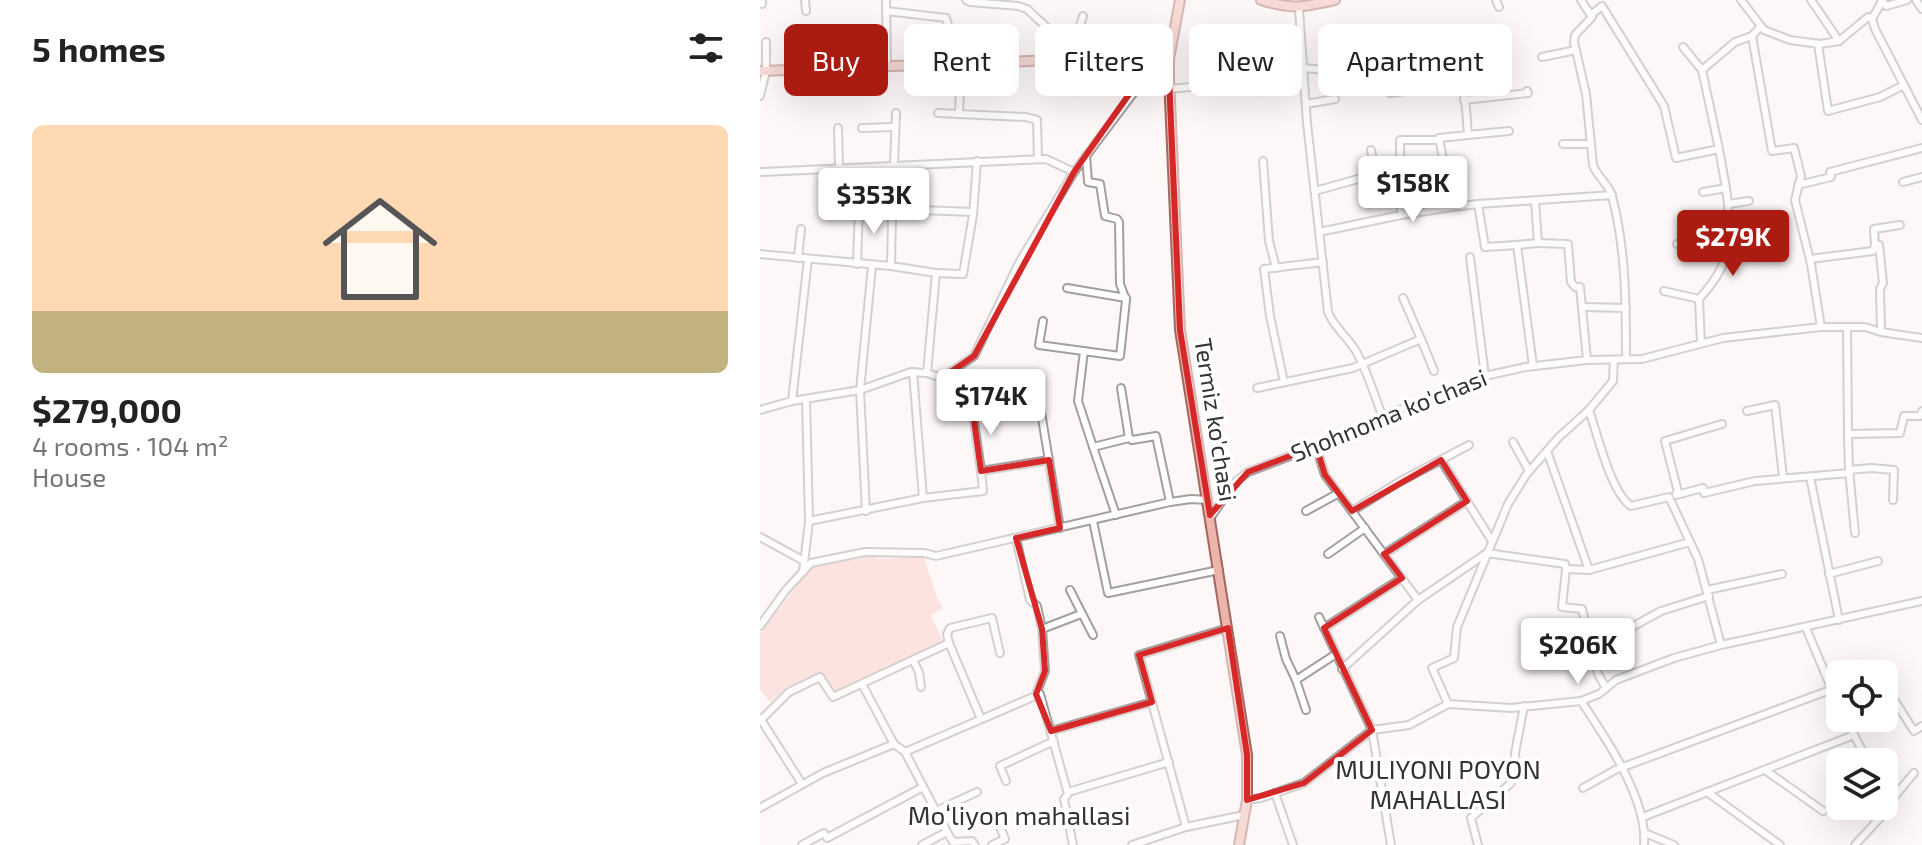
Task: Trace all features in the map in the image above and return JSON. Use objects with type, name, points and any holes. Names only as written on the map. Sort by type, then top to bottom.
[{"type":"main road","name":"Termiz ko'chasi","points":[[1173,38],[1180,0]]},
{"type":"main road","points":[[1261,0],[1284,8],[1299,9],[1335,0]]},
{"type":"main road","points":[[763,71],[784,70]]},
{"type":"main road","name":"Termiz ko'chasi","points":[[1169,96],[1180,330],[1247,755],[1247,800],[1239,845]]},
{"type":"street","points":[[805,0],[806,11]]},
{"type":"street","points":[[886,0],[886,24]]},
{"type":"street","points":[[966,0],[1018,6],[1027,9],[1043,24]]},
{"type":"street","points":[[1581,0],[1592,14]]},
{"type":"street","points":[[1741,0],[1760,27],[1790,40],[1818,44],[1839,41],[1868,17],[1872,19]]},
{"type":"street","points":[[1811,0],[1839,41]]},
{"type":"street","points":[[1872,19],[1882,1],[1886,6],[1907,0]]},
{"type":"street","points":[[1916,0],[1922,9]]},
{"type":"street","points":[[1626,359],[1621,248],[1612,195],[1607,183],[1596,172],[1586,94],[1576,50],[1575,35],[1592,14],[1602,6],[1664,106],[1676,158],[1719,149]]},
{"type":"street","points":[[1299,9],[1319,232],[1332,323],[1346,335],[1383,418]]},
{"type":"street","points":[[886,11],[946,18],[948,24]]},
{"type":"street","points":[[1080,24],[1083,16]]},
{"type":"street","points":[[1872,19],[1922,120]]},
{"type":"street","points":[[1702,70],[1735,42],[1752,36],[1760,27]]},
{"type":"street","points":[[1752,36],[1772,151],[1794,148],[1801,176],[1795,200],[1810,259],[1821,327]]},
{"type":"street","points":[[760,96],[766,42]]},
{"type":"street","points":[[1818,44],[1828,111],[1880,97],[1904,85]]},
{"type":"street","points":[[1683,47],[1702,70],[1728,204],[1727,259],[1699,299],[1701,343]]},
{"type":"street","points":[[1542,57],[1576,50]]},
{"type":"street","points":[[1303,68],[1318,69]]},
{"type":"street","points":[[1464,100],[1506,97],[1527,91]]},
{"type":"street","points":[[959,96],[959,114]]},
{"type":"street","points":[[942,378],[974,356],[1020,261],[1074,172],[1131,96]]},
{"type":"street","points":[[1463,96],[1468,135]]},
{"type":"street","points":[[1306,104],[1335,99]]},
{"type":"street","points":[[891,266],[896,113]]},
{"type":"street","points":[[938,113],[1037,120],[1038,159]]},
{"type":"street","points":[[862,128],[894,127]]},
{"type":"street","points":[[838,128],[839,167]]},
{"type":"street","points":[[1401,215],[1400,140],[1440,140],[1509,131]]},
{"type":"street","points":[[1440,140],[1452,207]]},
{"type":"street","points":[[1563,144],[1591,144]]},
{"type":"street","points":[[1798,185],[1831,177],[1830,172],[1922,148]]},
{"type":"street","points":[[1315,191],[1375,173],[1371,150]]},
{"type":"street","points":[[1043,321],[1039,345],[1120,356],[1126,298],[1120,284],[1119,222],[1105,216],[1100,184],[1088,182],[1086,155]]},
{"type":"street","points":[[760,172],[1046,159],[1074,172]]},
{"type":"street","points":[[760,254],[963,274],[977,161]]},
{"type":"street","points":[[1263,161],[1269,241],[1276,268]]},
{"type":"street","points":[[1903,182],[1922,177]]},
{"type":"street","points":[[1703,192],[1726,188]]},
{"type":"street","points":[[1319,232],[1452,207],[1612,195]]},
{"type":"street","points":[[1535,201],[1538,243]]},
{"type":"street","points":[[1728,204],[1749,201]]},
{"type":"street","points":[[1478,204],[1485,247],[1568,244],[1571,282],[1575,287],[1580,287],[1587,360]]},
{"type":"street","points":[[857,264],[859,208]]},
{"type":"street","points":[[869,208],[973,212]]},
{"type":"street","points":[[1810,259],[1873,251],[1874,229],[1900,225]]},
{"type":"street","points":[[798,258],[801,229]]},
{"type":"street","points":[[1677,244],[1729,242]]},
{"type":"street","points":[[1517,245],[1533,366]]},
{"type":"street","points":[[1875,245],[1879,245],[1883,283],[1880,289],[1881,332]]},
{"type":"street","points":[[1470,257],[1485,376]]},
{"type":"street","points":[[792,401],[808,259]]},
{"type":"street","points":[[1284,382],[1264,269],[1323,262]]},
{"type":"street","points":[[866,511],[860,390],[872,266]]},
{"type":"street","points":[[927,373],[936,273]]},
{"type":"street","points":[[1067,288],[1126,298]]},
{"type":"street","points":[[1664,291],[1699,299]]},
{"type":"street","points":[[1403,298],[1434,371]]},
{"type":"street","points":[[1582,307],[1626,308]]},
{"type":"street","name":"Shohnoma ko'chasi","points":[[1211,517],[1235,482],[1248,472],[1485,376],[1533,366],[1668,355],[1701,343],[1821,327],[1865,327],[1922,338]]},
{"type":"street","points":[[1847,327],[1849,471],[1855,533]]},
{"type":"street","points":[[1257,388],[1362,365],[1421,339]]},
{"type":"street","points":[[1084,351],[1078,401],[1116,515]]},
{"type":"street","points":[[1448,704],[1432,668],[1454,658],[1457,627],[1508,504],[1529,471],[1613,381],[1614,360]]},
{"type":"street","points":[[760,410],[792,401],[860,390],[913,372],[942,378]]},
{"type":"street","points":[[913,372],[923,498]]},
{"type":"street","points":[[942,378],[946,394],[972,407],[1005,411],[1040,406],[1060,528]]},
{"type":"street","points":[[1121,388],[1129,438]]},
{"type":"street","points":[[803,572],[809,521],[806,399]]},
{"type":"street","points":[[1747,411],[1775,405],[1783,477]]},
{"type":"street","points":[[809,521],[923,498],[983,491],[972,407]]},
{"type":"street","points":[[1589,410],[1613,478],[1626,503],[1631,506],[1703,488],[1704,493],[1783,477],[1810,477],[1871,468],[1894,470],[1893,500]]},
{"type":"street","points":[[1848,434],[1900,433],[1904,416],[1920,416],[1922,411]]},
{"type":"street","points":[[1673,496],[1678,492],[1665,441],[1722,424]]},
{"type":"street","points":[[1093,447],[1129,438],[1156,436],[1170,502]]},
{"type":"street","points":[[1513,442],[1529,471]]},
{"type":"street","points":[[1352,511],[1469,445]]},
{"type":"street","points":[[1316,446],[1325,475],[1418,600]]},
{"type":"street","points":[[1547,451],[1589,570]]},
{"type":"street","points":[[981,471],[1049,460]]},
{"type":"street","points":[[1441,460],[1492,542]]},
{"type":"street","points":[[1810,477],[1839,620]]},
{"type":"street","points":[[1306,511],[1339,493]]},
{"type":"street","points":[[1673,496],[1698,559],[1721,645]]},
{"type":"street","points":[[760,626],[811,563],[865,552],[936,556],[1170,502],[1208,500]]},
{"type":"street","points":[[1384,554],[1467,501]]},
{"type":"street","points":[[1093,521],[1108,593],[1219,570]]},
{"type":"street","points":[[1328,554],[1365,528]]},
{"type":"street","points":[[760,537],[804,561]]},
{"type":"street","points":[[905,752],[1036,694],[1045,671],[1042,629],[1037,606],[1030,600],[1016,538]]},
{"type":"street","points":[[1566,569],[1589,570],[1690,542]]},
{"type":"street","points":[[1342,669],[1418,600],[1487,553],[1565,564],[1562,607],[1582,609],[1598,674],[1606,688]]},
{"type":"street","points":[[1829,574],[1878,561]]},
{"type":"street","points":[[1632,627],[1661,611],[1708,593],[1782,574]]},
{"type":"street","points":[[1324,628],[1402,578]]},
{"type":"street","points":[[1070,590],[1093,635]]},
{"type":"street","points":[[1247,800],[1304,783],[1372,730],[1409,725],[1448,704],[1524,706],[1581,701],[1616,680],[1721,645],[1922,601]]},
{"type":"street","points":[[1042,629],[1081,614]]},
{"type":"street","points":[[1319,617],[1372,730],[1391,845]]},
{"type":"street","points":[[981,719],[947,634],[950,628],[992,618],[1000,653]]},
{"type":"street","points":[[1186,827],[1139,655],[1228,628]]},
{"type":"street","points":[[1806,628],[1826,680]]},
{"type":"street","points":[[1280,636],[1306,710]]},
{"type":"street","points":[[802,784],[761,719],[789,692],[820,677],[833,697],[949,643]]},
{"type":"street","points":[[1296,680],[1336,654]]},
{"type":"street","points":[[913,660],[921,687]]},
{"type":"street","points":[[862,684],[894,744],[905,752],[953,842],[972,841],[975,845]]},
{"type":"street","points":[[1583,788],[1620,767],[1826,691]]},
{"type":"street","points":[[1036,694],[1042,697],[1068,792]]},
{"type":"street","points":[[1581,701],[1609,745],[1643,817],[1644,845]]},
{"type":"street","points":[[1051,731],[1152,702]]},
{"type":"street","points":[[1478,845],[1471,818],[1511,783],[1516,768],[1515,753],[1524,706]]},
{"type":"street","points":[[1898,706],[1914,731],[1922,726]]},
{"type":"street","points":[[1852,732],[1861,748]]},
{"type":"street","points":[[1643,817],[1854,735]]},
{"type":"street","points":[[1006,781],[1000,766],[1054,741]]},
{"type":"street","points":[[760,808],[802,784],[894,744]]},
{"type":"street","points":[[1073,845],[1064,799],[1068,792],[1169,762]]},
{"type":"street","points":[[1765,770],[1823,811]]},
{"type":"street","points":[[1898,792],[1914,773]]},
{"type":"street","points":[[802,845],[824,833],[827,838],[923,787]]},
{"type":"street","points":[[936,811],[977,792]]},
{"type":"street","points":[[1707,792],[1780,845]]},
{"type":"street","points":[[1275,793],[1293,845]]},
{"type":"street","points":[[992,845],[1005,839],[995,815]]},
{"type":"street","points":[[1132,845],[1186,827],[1244,815]]},
{"type":"street","points":[[1855,845],[1878,820]]},
{"type":"street","points":[[922,845],[947,832]]},
{"type":"street","points":[[1645,833],[1674,845]]},
{"type":"highlighted area","points":[[1147,69],[1169,77],[1180,330],[1210,515],[1248,472],[1316,446],[1325,475],[1352,511],[1441,460],[1467,501],[1384,554],[1402,578],[1324,628],[1372,730],[1304,783],[1247,800],[1247,755],[1228,628],[1139,655],[1152,702],[1051,731],[1036,694],[1045,671],[1042,629],[1016,538],[1060,528],[1049,460],[981,471],[972,406],[946,394],[942,378],[974,356],[1074,172]]},
{"type":"shaded area","points":[[875,556],[876,559],[924,557],[943,608],[931,615],[943,641],[833,693],[819,673],[788,687],[770,702],[760,690],[760,634],[811,567]]},
{"type":"district","name":"MULIYONI POYON MAHALLASI","points":[[1438,785]]},
{"type":"district","name":"Moʻliyon mahallasi","points":[[1019,816]]}]
